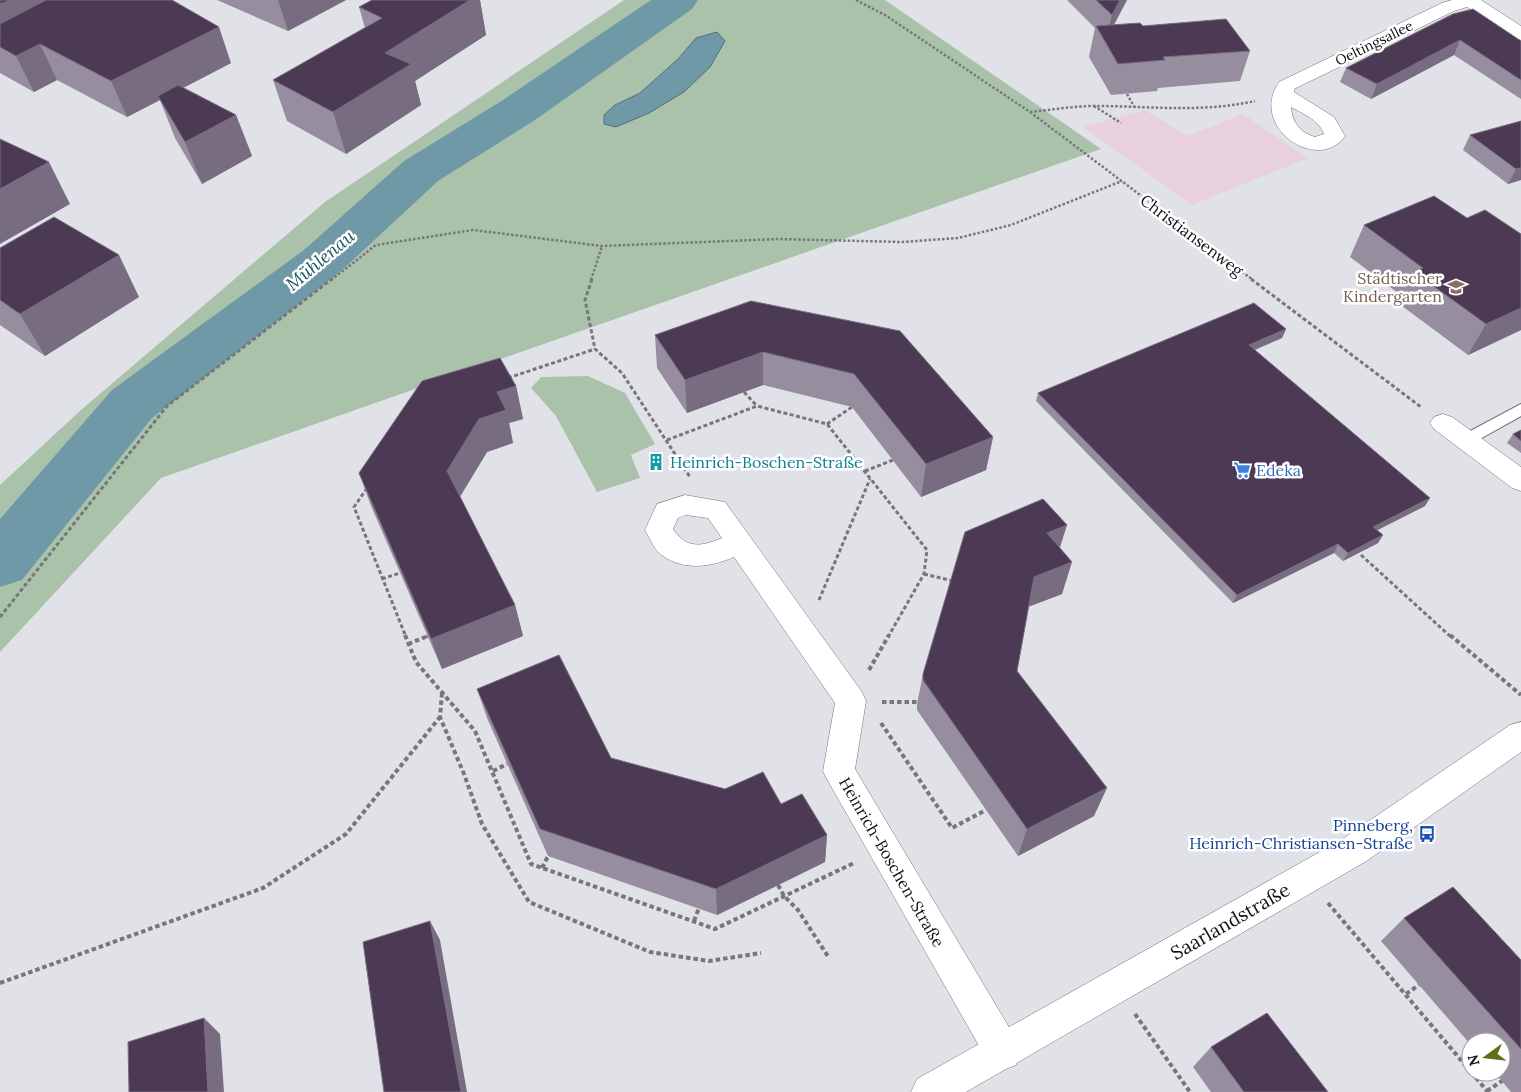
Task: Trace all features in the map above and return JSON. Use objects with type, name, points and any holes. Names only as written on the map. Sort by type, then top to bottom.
[{"type":"street","name":"Oeltingsallee","points":[[1282,95],[1286,86],[1448,7],[1470,0],[1521,34]]},
{"type":"street","points":[[1443,423],[1521,481]]},
{"type":"street","points":[[741,542],[715,553],[691,556],[671,548],[659,530],[667,511],[685,505],[716,509],[741,542],[805,634],[858,701]]},
{"type":"street","name":"Heinrich-Boschen-Straße","points":[[858,701],[839,771],[1003,1052]]},
{"type":"street","name":"Saarlandstraße","points":[[930,1092],[1354,851],[1521,735]]},
{"type":"lane","points":[[1466,440],[1521,409]]},
{"type":"path","name":"Christiansenweg","points":[[856,0],[886,16],[1030,112],[1443,423]]},
{"type":"path","points":[[1127,94],[1136,108]]},
{"type":"path","points":[[1030,112],[1093,106],[1136,108],[1228,107],[1282,95]]},
{"type":"path","points":[[1093,106],[1121,123]]},
{"type":"path","points":[[0,618],[167,406],[376,246],[473,230],[602,246],[779,238],[902,242],[958,238],[1012,225],[1122,182]]},
{"type":"path","points":[[602,246],[584,300],[595,349],[622,372],[690,475],[685,505]]},
{"type":"path","points":[[504,379],[595,349]]},
{"type":"path","points":[[744,392],[757,406],[827,424],[927,550],[924,574],[858,701]]},
{"type":"path","points":[[668,440],[757,406]]},
{"type":"path","points":[[827,424],[852,407]]},
{"type":"path","points":[[865,471],[893,460]]},
{"type":"path","points":[[805,634],[870,479]]},
{"type":"path","points":[[372,480],[354,507],[408,644],[416,662],[475,731],[531,864],[714,929],[884,848]]},
{"type":"path","points":[[362,496],[368,498]]},
{"type":"path","points":[[1361,555],[1455,640],[1521,695]]},
{"type":"path","points":[[382,580],[400,573]]},
{"type":"path","points":[[924,574],[954,581]]},
{"type":"path","points":[[408,644],[428,636]]},
{"type":"path","points":[[442,693],[440,717],[464,774],[482,824],[529,902],[650,952],[709,960],[761,953]]},
{"type":"path","points":[[858,701],[922,702]]},
{"type":"path","points":[[858,701],[952,828],[986,810]]},
{"type":"path","points":[[0,983],[263,888],[346,834],[440,717]]},
{"type":"path","points":[[493,771],[507,764]]},
{"type":"path","points":[[542,868],[548,856]]},
{"type":"path","points":[[1306,878],[1461,1060]]},
{"type":"path","points":[[778,885],[784,896],[798,910],[829,958]]},
{"type":"path","points":[[694,922],[699,908]]},
{"type":"path","points":[[1406,994],[1419,985]]},
{"type":"path","points":[[1116,987],[1190,1092]]},
{"type":"path","points":[[1488,1091],[1501,1082]]},
{"type":"shaded area","points":[[1145,110],[1188,136],[1243,114],[1308,158],[1192,205],[1083,127]]},
{"type":"green space","points":[[624,0],[885,0],[1101,149],[161,478],[0,652],[0,485],[81,410],[325,202]]},
{"type":"green space","points":[[588,376],[625,393],[655,444],[631,455],[640,478],[597,492],[556,416],[531,388],[541,377]]},
{"type":"water","points":[[717,32],[725,41],[710,67],[684,92],[649,113],[616,127],[604,124],[604,115],[615,105],[640,93],[678,59],[696,38]]},
{"type":"building","points":[[0,0],[9,0],[0,4]]},
{"type":"building","points":[[46,0],[172,0],[219,27],[111,81],[40,44],[16,56],[0,47],[0,24]]},
{"type":"building","points":[[372,0],[470,0],[385,53],[411,64],[333,112],[273,80],[382,18],[359,7]]},
{"type":"building","points":[[1096,0],[1120,0],[1112,15]]},
{"type":"building","points":[[1473,9],[1521,41],[1521,80],[1460,40],[1377,84],[1346,68],[1453,14]]},
{"type":"building","points":[[1226,19],[1250,51],[1163,57],[1165,60],[1118,64],[1096,26],[1140,23],[1143,26]]},
{"type":"building","points":[[178,85],[236,115],[185,142],[158,96]]},
{"type":"building","points":[[1521,121],[1521,168],[1516,169],[1470,135]]},
{"type":"building","points":[[0,139],[49,162],[0,189]]},
{"type":"building","points":[[1434,196],[1467,218],[1485,210],[1521,234],[1521,308],[1486,324],[1414,272],[1423,268],[1364,225]]},
{"type":"building","points":[[54,217],[119,255],[20,314],[0,300],[0,248]]},
{"type":"building","points":[[751,301],[900,331],[993,437],[926,464],[854,374],[763,352],[685,380],[655,335]]},
{"type":"building","name":"Edeka","points":[[1254,303],[1286,329],[1249,345],[1430,498],[1373,527],[1383,535],[1348,553],[1338,544],[1237,595],[1038,393]]},
{"type":"building","points":[[500,358],[516,386],[497,392],[506,410],[479,419],[447,471],[515,605],[431,639],[359,473],[422,381]]},
{"type":"building","points":[[1521,430],[1521,441],[1513,434]]},
{"type":"building","points":[[1043,499],[1067,525],[1047,533],[1072,562],[1034,577],[1017,671],[1107,788],[1027,829],[923,680],[923,674],[965,532]]},
{"type":"building","points":[[559,655],[611,758],[725,789],[763,772],[781,804],[802,794],[827,835],[716,889],[540,829],[477,689]]},
{"type":"building","points":[[1453,887],[1521,960],[1521,1049],[1511,1038],[1511,1032],[1506,1032],[1404,918]]},
{"type":"building","points":[[430,921],[461,1092],[384,1092],[363,942]]},
{"type":"building","points":[[1267,1013],[1328,1092],[1244,1092],[1211,1047]]},
{"type":"building","points":[[204,1018],[208,1092],[129,1092],[128,1042]]},
{"type":"waterway","name":"Mühlenau","points":[[0,562],[132,404],[322,261],[421,171],[519,110],[678,0]]},
{"type":"place","name":"Städtischer Kindergarten","points":[[1456,287]]},
{"type":"place","name":"Heinrich-Boschen-Straße","points":[[656,462]]},
{"type":"place","name":"Edeka","points":[[1242,470]]},
{"type":"place","name":"Pinneberg, Heinrich-Christiansen-Straße","points":[[1427,834]]}]
